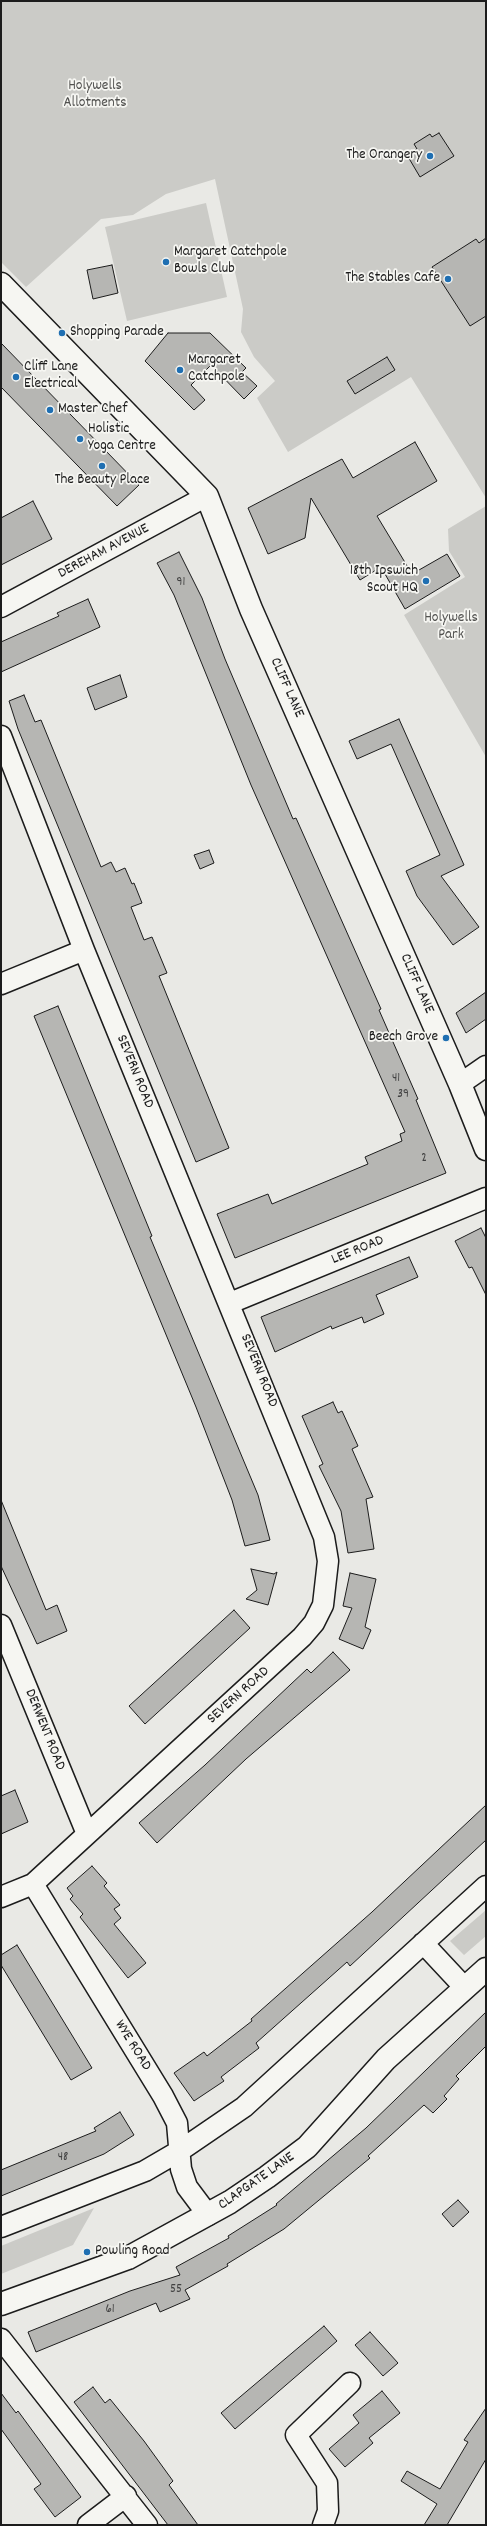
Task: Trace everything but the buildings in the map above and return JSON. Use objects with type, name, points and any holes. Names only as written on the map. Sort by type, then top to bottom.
[{"type":"street","name":"CLIFF LANE","points":[[1,284],[207,496],[251,609],[460,1084],[486,1149]]},
{"type":"street","name":"DEREHAM AVENUE","points":[[1,607],[207,496]]},
{"type":"street","name":"SEVERN ROAD","points":[[1,736],[84,950],[324,1537],[328,1561],[323,1605],[314,1623],[302,1638],[34,1884],[1,1897]]},
{"type":"street","points":[[1,984],[84,950]]},
{"type":"street","points":[[460,1084],[486,1066]]},
{"type":"street","name":"LEE ROAD","points":[[230,1304],[486,1198]]},
{"type":"street","name":"DERWENT ROAD","points":[[1,1625],[87,1834]]},
{"type":"street","name":"WYE ROAD","points":[[34,1884],[163,2096],[177,2123],[181,2150],[181,2169],[187,2187],[208,2215]]},
{"type":"street","points":[[1,2227],[144,2171],[181,2150],[244,2107],[486,1886]]},
{"type":"street","points":[[423,1943],[465,1988]]},
{"type":"street","name":"CLAPGATE LANE","points":[[1,2304],[128,2258],[208,2215],[260,2182],[307,2147],[386,2059],[486,1969]]},
{"type":"street","points":[[1,2340],[126,2496],[147,2525]]},
{"type":"street","points":[[323,2525],[328,2511],[327,2483],[296,2435],[350,2383]]},
{"type":"street","points":[[88,2525],[126,2496]]},
{"type":"green space","name":"Holywells Allotments","points":[[1,1],[486,1],[486,498],[411,377],[288,452],[257,398],[275,381],[254,357],[241,332],[243,309],[215,179],[166,194],[133,215],[101,219],[26,287],[1,262]]},
{"type":"green space","name":"Margaret Catchpole Bowls Club","points":[[206,203],[227,297],[127,321],[105,227]]},
{"type":"green space","name":"Holywells Park","points":[[486,506],[486,757],[404,615],[465,577],[449,551],[448,529]]},
{"type":"green space","points":[[486,1910],[486,1936],[464,1955],[450,1941]]},
{"type":"green space","points":[[94,2208],[73,2245],[1,2274],[1,2246]]},
{"type":"place","name":"The Orangery","points":[[430,156]]},
{"type":"place","name":"Margaret Catchpole Bowls Club","points":[[166,262]]},
{"type":"place","name":"The Stables Cafe","points":[[448,279]]},
{"type":"place","name":"Shopping Parade","points":[[62,333]]},
{"type":"place","name":"Margaret Catchpole","points":[[180,370]]},
{"type":"place","name":"Cliff Lane Electrical","points":[[16,377]]},
{"type":"place","name":"Master Chef","points":[[50,410]]},
{"type":"place","name":"Holistic Yoga Centre","points":[[80,439]]},
{"type":"place","name":"The Beauty Place","points":[[102,466]]},
{"type":"place","name":"18th Ipswich Scout HQ","points":[[426,581]]},
{"type":"place","name":"Beech Grove","points":[[446,1038]]},
{"type":"place","name":"Powling Road","points":[[87,2252]]}]
